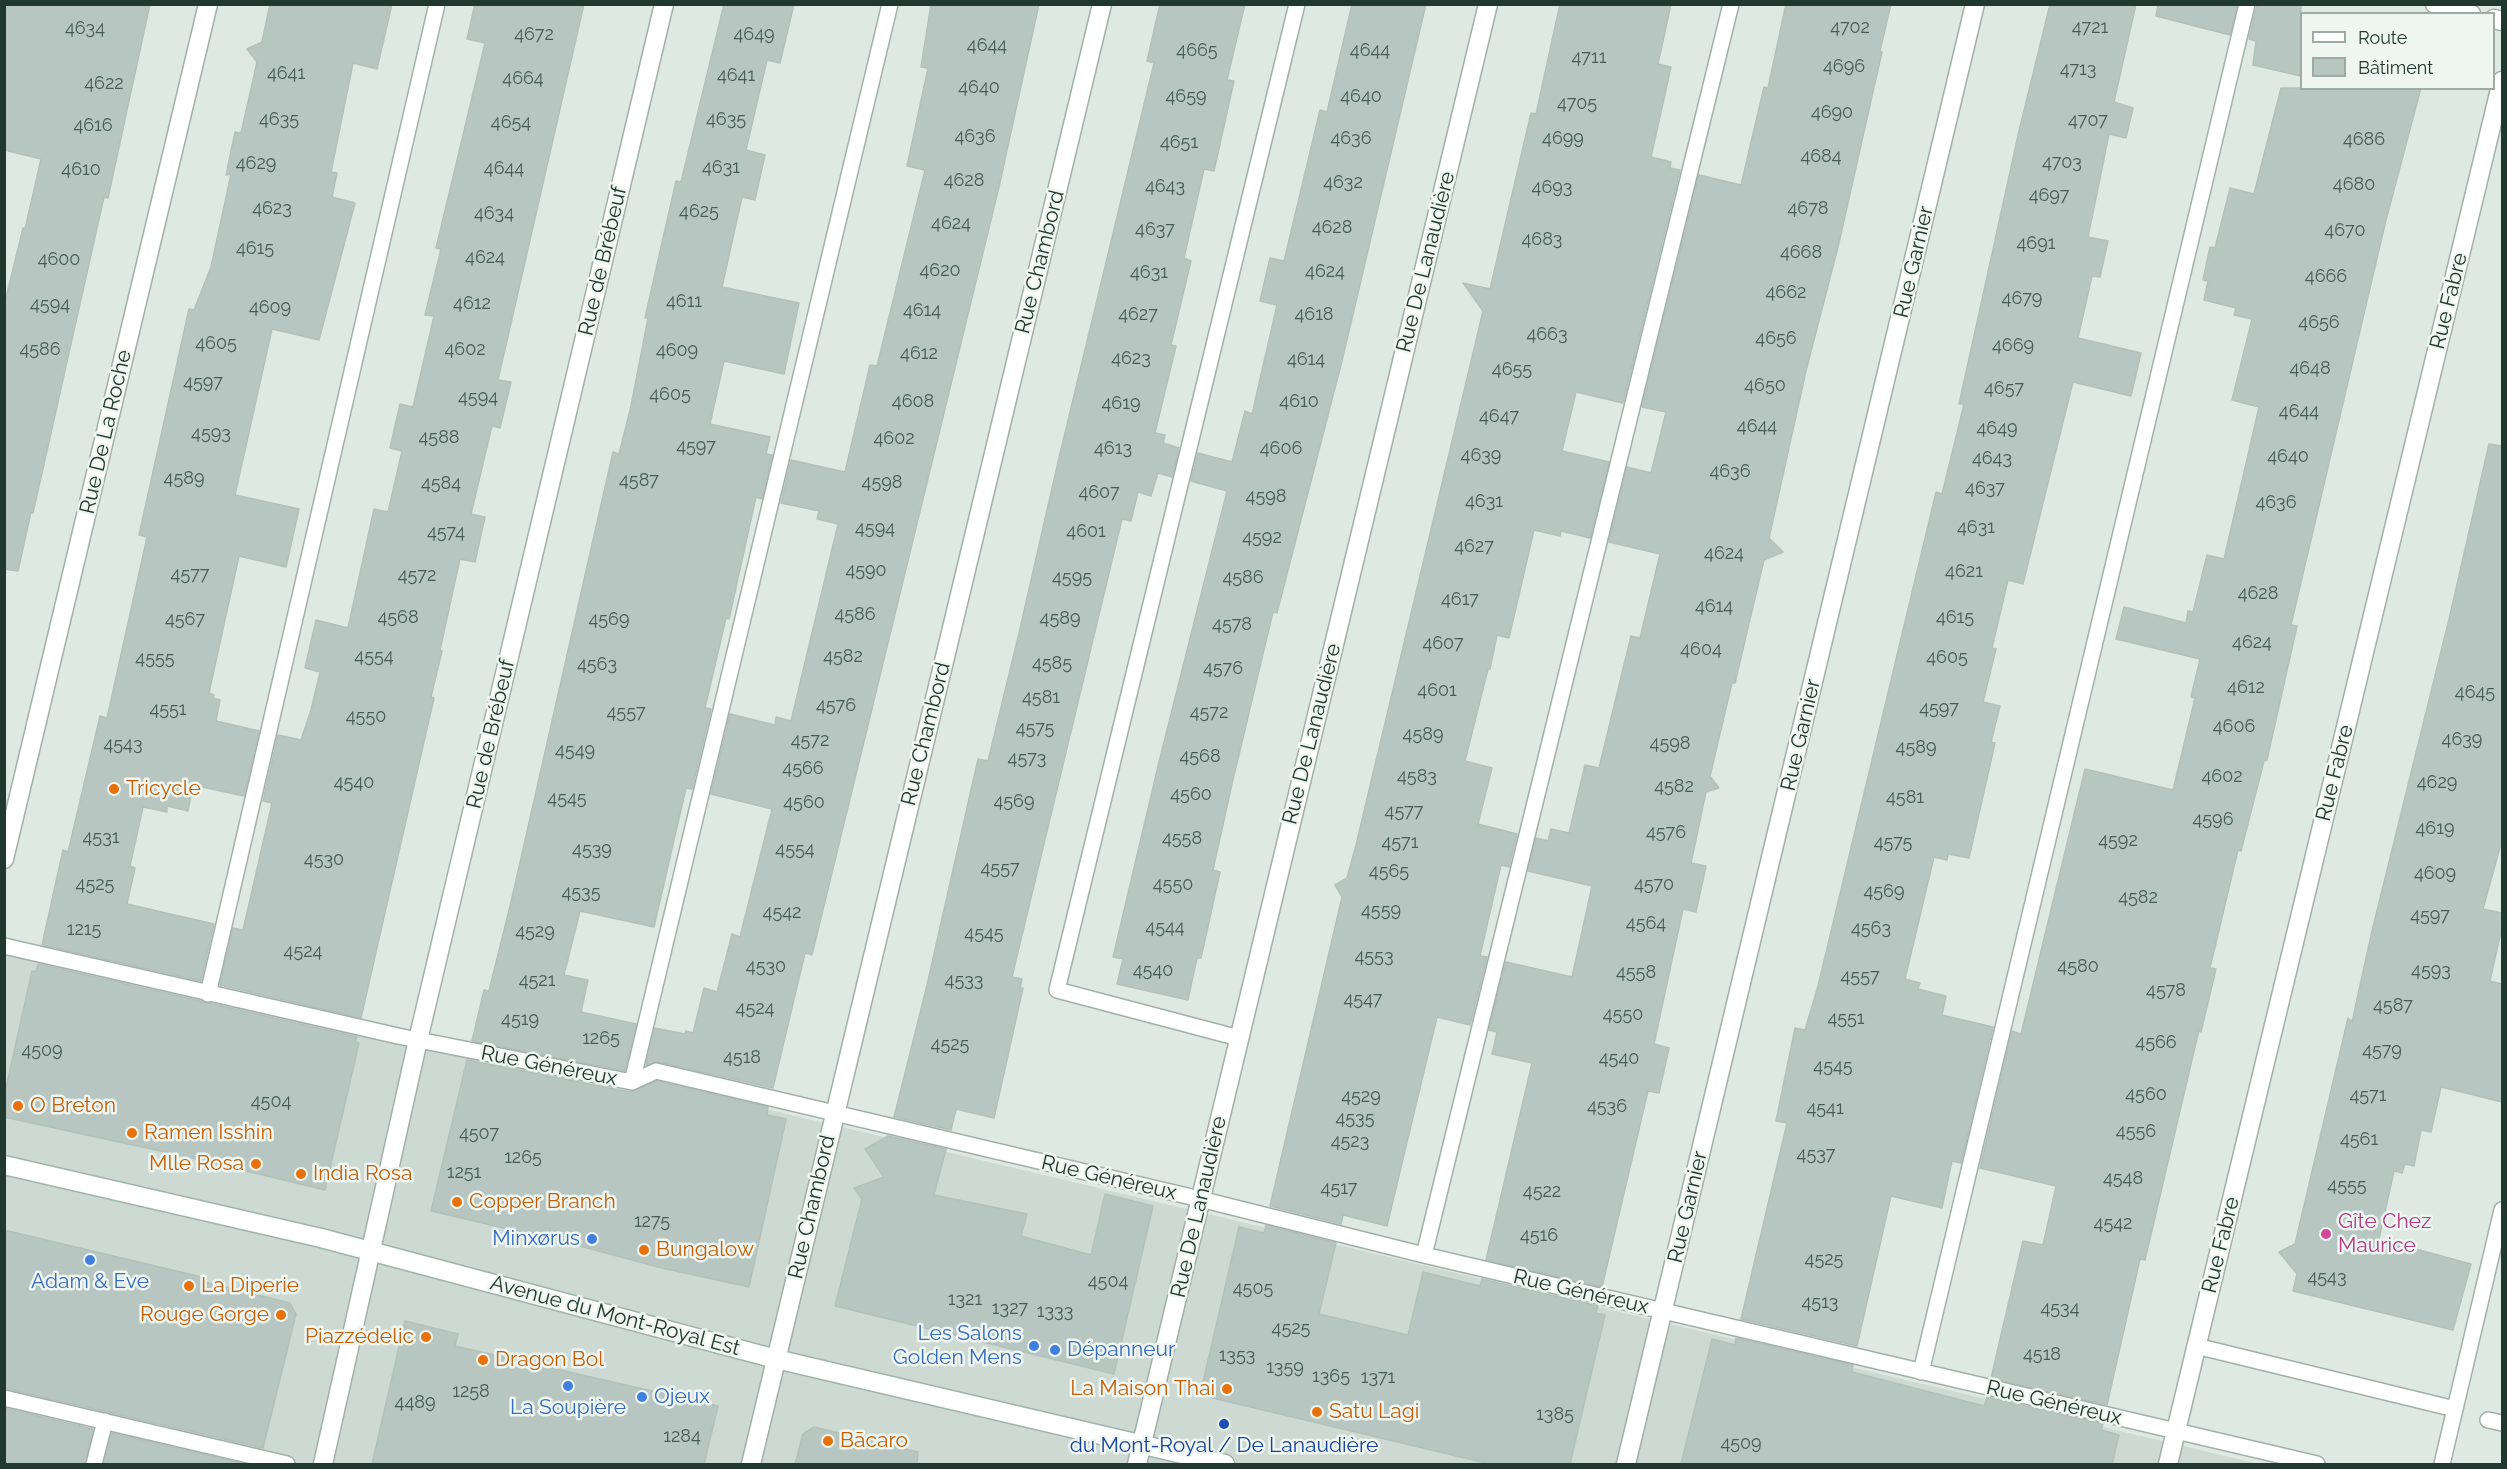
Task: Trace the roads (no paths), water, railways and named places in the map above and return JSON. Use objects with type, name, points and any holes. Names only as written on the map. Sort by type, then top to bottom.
[{"type":"street","name":"Rue De La Roche","points":[[4,859],[208,4]]},
{"type":"street","name":"Rue de Brébeuf","points":[[323,1464],[418,1040],[664,4]]},
{"type":"street","name":"Rue Chambord","points":[[751,1464],[1102,4]]},
{"type":"street","name":"Rue De Lanaudière","points":[[1137,1464],[1488,4]]},
{"type":"street","name":"Rue Garnier","points":[[1626,1464],[1975,4]]},
{"type":"street","points":[[2435,4],[2463,12]]},
{"type":"street","name":"Rue Fabre","points":[[2168,1464],[2502,81]]},
{"type":"street","name":"Avenue du Mont-Royal Est","points":[[4,1165],[371,1251],[776,1359],[1225,1464]]},
{"type":"lane","points":[[208,994],[437,4]]},
{"type":"lane","points":[[632,1082],[890,4]]},
{"type":"lane","points":[[1239,1038],[1057,990],[1297,4]]},
{"type":"lane","points":[[1424,1255],[1731,4]]},
{"type":"lane","points":[[1921,1372],[2247,4]]},
{"type":"lane","name":"Rue Généreux","points":[[4,946],[418,1040],[632,1082],[656,1071],[1200,1199],[1424,1255],[2317,1464]]},
{"type":"lane","points":[[2442,1464],[2502,1210]]},
{"type":"lane","points":[[2196,1346],[2455,1409]]},
{"type":"lane","points":[[4,1398],[286,1464]]},
{"type":"lane","points":[[94,1464],[105,1421]]},
{"type":"place","name":"Tricycle","points":[[114,789]]},
{"type":"place","name":"O Breton","points":[[18,1106]]},
{"type":"place","name":"Ramen Isshin","points":[[132,1133]]},
{"type":"place","name":"Mlle Rosa","points":[[256,1164]]},
{"type":"place","name":"India Rosa","points":[[301,1174]]},
{"type":"place","name":"Copper Branch","points":[[457,1202]]},
{"type":"place","name":"Gîte Chez Maurice","points":[[2326,1234]]},
{"type":"place","name":"Minxørus","points":[[592,1239]]},
{"type":"place","name":"Bungalow","points":[[644,1250]]},
{"type":"place","name":"Adam & Eve","points":[[90,1260]]},
{"type":"place","name":"La Diperie","points":[[189,1286]]},
{"type":"place","name":"Rouge Gorge","points":[[281,1315]]},
{"type":"place","name":"Piazzédelic","points":[[426,1337]]},
{"type":"place","name":"Les Salons Golden Mens","points":[[1034,1346]]},
{"type":"place","name":"Dépanneur","points":[[1055,1350]]},
{"type":"place","name":"Dragon Bol","points":[[483,1360]]},
{"type":"place","name":"La Soupière","points":[[568,1386]]},
{"type":"place","name":"La Maison Thai","points":[[1227,1389]]},
{"type":"place","name":"Ojeux","points":[[642,1397]]},
{"type":"place","name":"Satu Lagi","points":[[1317,1412]]},
{"type":"place","name":"du Mont-Royal / De Lanaudière","points":[[1224,1424]]},
{"type":"place","name":"Bācaro","points":[[828,1441]]}]
